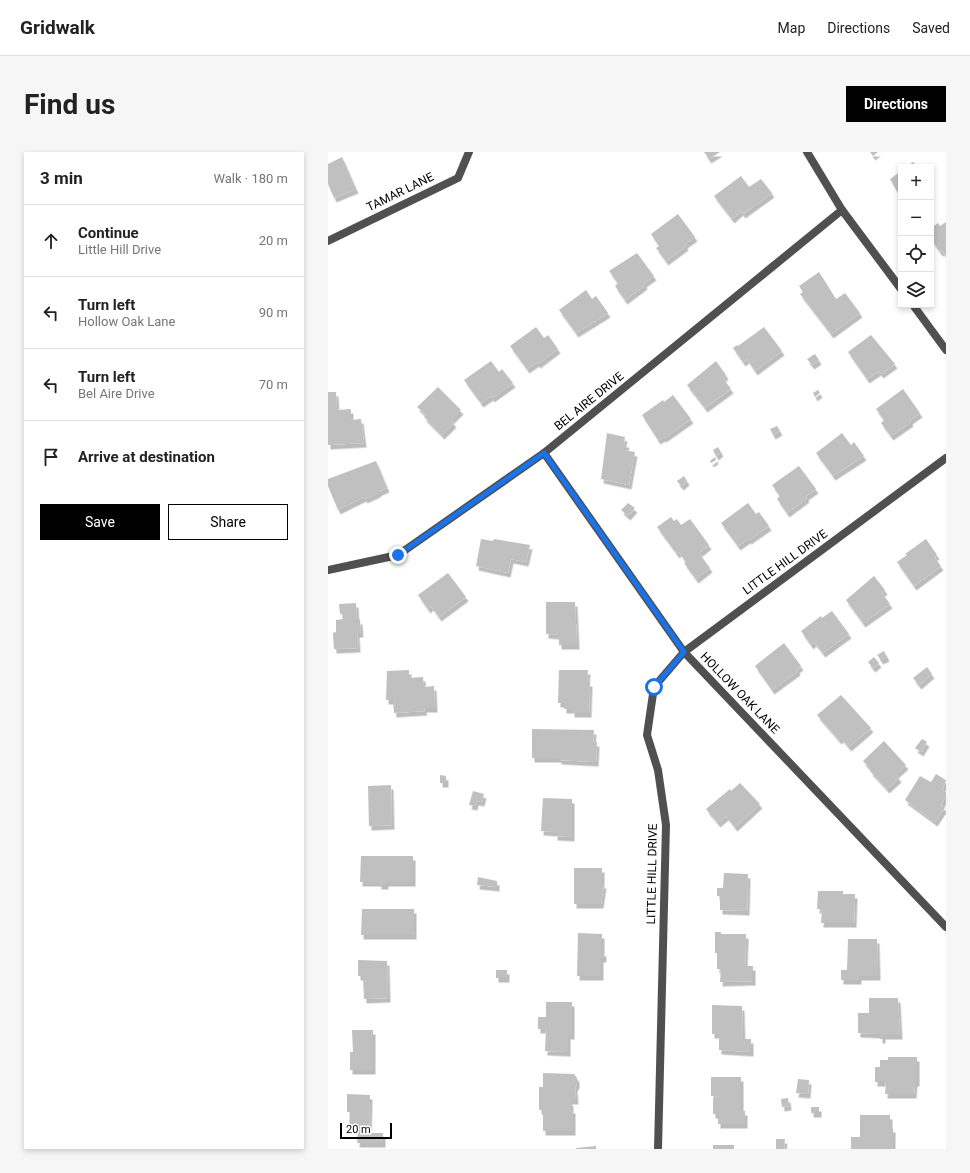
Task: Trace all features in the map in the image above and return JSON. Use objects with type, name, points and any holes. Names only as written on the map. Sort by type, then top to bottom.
[{"type":"street","name":"TAMAR LANE","points":[[328,241],[458,178],[469,152]]},
{"type":"street","points":[[807,152],[842,210],[898,285]]},
{"type":"street","name":"BEL AIRE DRIVE","points":[[328,570],[398,555],[544,453],[842,210]]},
{"type":"street","points":[[915,308],[946,350]]},
{"type":"street","name":"HOLLOW OAK LANE","points":[[544,453],[684,652],[946,927]]},
{"type":"street","name":"LITTLE HILL DRIVE","points":[[658,1149],[666,825],[658,770],[646,736],[654,687],[684,652],[946,458]]},
{"type":"building","points":[[704,152],[720,152],[709,159]]},
{"type":"building","points":[[870,152],[878,152],[873,156]]},
{"type":"building","points":[[342,157],[356,189],[334,198],[328,184],[328,164]]},
{"type":"building","points":[[898,173],[898,193],[890,179]]},
{"type":"building","points":[[741,176],[749,187],[761,179],[772,193],[743,214],[741,211],[732,219],[714,196]]},
{"type":"building","points":[[678,214],[695,237],[666,261],[656,248],[659,246],[651,234]]},
{"type":"building","points":[[946,222],[946,256],[942,251],[940,252],[934,243],[934,226],[938,223],[940,226]]},
{"type":"building","points":[[637,253],[654,276],[625,300],[615,286],[618,283],[609,271]]},
{"type":"building","points":[[819,272],[836,299],[845,293],[860,313],[831,334],[800,294],[803,292],[799,286]]},
{"type":"building","points":[[586,290],[592,299],[596,296],[608,313],[576,333],[559,310]]},
{"type":"building","points":[[536,327],[544,338],[548,335],[558,349],[538,364],[537,362],[527,369],[510,346]]},
{"type":"building","points":[[764,327],[782,351],[755,371],[747,359],[743,362],[733,348]]},
{"type":"building","points":[[871,335],[895,364],[881,374],[879,371],[867,379],[848,352]]},
{"type":"building","points":[[815,354],[819,360],[812,365],[807,359]]},
{"type":"building","points":[[491,361],[499,372],[502,369],[513,383],[492,398],[491,396],[481,403],[464,380]]},
{"type":"building","points":[[716,361],[726,375],[723,378],[731,389],[705,408],[687,385]]},
{"type":"building","points":[[438,387],[461,410],[451,420],[454,423],[442,435],[424,417],[426,415],[417,407]]},
{"type":"building","points":[[903,389],[920,413],[910,420],[911,422],[891,436],[881,423],[884,420],[876,409]]},
{"type":"building","points":[[818,390],[820,393],[815,397],[813,393]]},
{"type":"building","points":[[328,392],[336,392],[337,410],[351,409],[351,420],[361,419],[364,443],[328,445]]},
{"type":"building","points":[[673,395],[691,419],[664,438],[663,437],[658,440],[642,415],[663,400],[664,402]]},
{"type":"building","points":[[777,426],[780,431],[773,435],[770,429]]},
{"type":"building","points":[[607,433],[625,437],[624,443],[627,443],[626,448],[623,448],[622,450],[635,452],[629,485],[601,479]]},
{"type":"building","points":[[842,433],[851,445],[854,442],[864,456],[833,476],[816,453]]},
{"type":"building","points":[[718,447],[721,452],[716,456],[713,450]]},
{"type":"building","points":[[715,457],[716,460],[711,463],[710,461]]},
{"type":"building","points":[[376,461],[387,488],[365,499],[364,497],[338,510],[328,486],[328,479]]},
{"type":"building","points":[[799,466],[816,489],[787,513],[777,499],[780,496],[772,485]]},
{"type":"building","points":[[684,476],[687,481],[681,486],[677,481]]},
{"type":"building","points":[[628,503],[635,508],[628,516],[621,510]]},
{"type":"building","points":[[748,503],[756,514],[759,512],[769,526],[738,546],[721,523]]},
{"type":"building","points":[[671,517],[674,521],[677,519],[681,525],[690,519],[709,545],[699,553],[710,568],[696,579],[684,563],[686,562],[679,552],[677,554],[657,527]]},
{"type":"building","points":[[481,539],[493,541],[494,539],[530,545],[526,562],[511,559],[508,573],[476,566]]},
{"type":"building","points":[[926,539],[937,555],[934,557],[941,566],[914,586],[897,562],[907,555],[905,554]]},
{"type":"building","points":[[448,573],[466,597],[439,617],[431,606],[428,609],[418,595]]},
{"type":"building","points":[[874,576],[885,590],[882,593],[890,604],[863,623],[846,600]]},
{"type":"building","points":[[546,602],[575,602],[577,645],[559,645],[559,635],[546,634]]},
{"type":"building","points":[[356,603],[357,620],[360,620],[361,633],[357,633],[358,648],[334,649],[333,633],[336,632],[336,620],[343,619],[343,614],[340,614],[339,604]]},
{"type":"building","points":[[832,611],[849,634],[823,653],[814,642],[811,645],[801,631],[821,616],[822,618]]},
{"type":"building","points":[[784,643],[801,666],[797,669],[798,671],[772,690],[755,666]]},
{"type":"building","points":[[884,651],[887,657],[881,660],[877,655]]},
{"type":"building","points":[[874,657],[879,663],[873,668],[868,662]]},
{"type":"building","points":[[927,667],[932,674],[919,685],[913,678]]},
{"type":"building","points":[[409,670],[409,678],[423,677],[424,687],[434,686],[435,708],[424,708],[425,711],[394,713],[393,700],[386,700],[387,671]]},
{"type":"building","points":[[559,670],[588,670],[587,682],[590,682],[589,713],[572,713],[572,709],[564,709],[564,703],[558,703]]},
{"type":"building","points":[[841,695],[871,728],[849,747],[841,738],[839,740],[817,715]]},
{"type":"building","points":[[532,729],[594,730],[593,742],[597,742],[596,762],[559,760],[559,758],[532,758]]},
{"type":"building","points":[[922,739],[927,742],[921,752],[915,748]]},
{"type":"building","points":[[884,741],[906,765],[896,774],[899,778],[887,789],[863,761]]},
{"type":"building","points":[[936,774],[946,780],[942,790],[946,792],[946,796],[941,805],[945,807],[935,822],[905,800],[920,776],[931,782]]},
{"type":"building","points":[[440,775],[446,776],[446,783],[440,783]]},
{"type":"building","points":[[740,783],[760,804],[735,827],[726,816],[718,823],[706,809],[730,789],[731,791]]},
{"type":"building","points":[[391,785],[392,825],[369,826],[368,786]]},
{"type":"building","points":[[473,791],[484,794],[482,802],[476,801],[475,806],[469,805]]},
{"type":"building","points":[[543,798],[572,799],[572,837],[555,836],[555,832],[541,831]]},
{"type":"building","points":[[361,856],[413,856],[413,882],[386,882],[386,885],[379,885],[379,882],[360,882]]},
{"type":"building","points":[[574,868],[602,868],[602,884],[604,884],[601,904],[574,904]]},
{"type":"building","points":[[724,873],[748,874],[747,911],[720,910],[720,896],[717,896],[717,888],[723,888]]},
{"type":"building","points":[[478,877],[497,881],[497,887],[477,885]]},
{"type":"building","points":[[818,891],[843,891],[843,894],[855,894],[854,923],[821,923],[822,909],[817,909]]},
{"type":"building","points":[[362,909],[414,909],[414,935],[361,935]]},
{"type":"building","points":[[715,932],[721,932],[721,934],[746,934],[745,966],[753,966],[753,981],[720,982],[721,969],[717,969]]},
{"type":"building","points":[[578,933],[602,934],[602,952],[604,952],[604,958],[601,958],[601,976],[577,976]]},
{"type":"building","points":[[848,939],[877,939],[878,976],[859,976],[859,980],[841,980],[841,970],[847,970]]},
{"type":"building","points":[[358,960],[387,961],[388,998],[364,999],[363,976],[358,976]]},
{"type":"building","points":[[496,970],[507,970],[507,978],[496,978]]},
{"type":"building","points":[[869,998],[898,998],[900,1035],[883,1035],[883,1039],[880,1039],[880,1034],[858,1033],[858,1013],[869,1013]]},
{"type":"building","points":[[546,1002],[572,1002],[572,1035],[568,1035],[568,1052],[545,1051],[546,1029],[538,1029],[538,1017],[546,1017]]},
{"type":"building","points":[[712,1005],[742,1006],[743,1039],[751,1039],[751,1052],[719,1050],[719,1034],[712,1034]]},
{"type":"building","points":[[352,1030],[373,1030],[373,1070],[350,1070],[350,1052],[353,1052]]},
{"type":"building","points":[[888,1057],[917,1057],[917,1082],[915,1082],[914,1094],[885,1094],[886,1082],[875,1082],[875,1067],[880,1067],[880,1060],[888,1060]]},
{"type":"building","points":[[543,1073],[574,1074],[577,1078],[577,1084],[575,1087],[576,1100],[569,1100],[571,1102],[571,1108],[569,1109],[573,1109],[573,1131],[543,1131],[543,1110],[539,1110],[539,1087],[543,1087]]},
{"type":"building","points":[[711,1077],[741,1077],[741,1111],[745,1111],[745,1124],[718,1124],[718,1114],[713,1114],[713,1098],[718,1096],[711,1096]]},
{"type":"building","points":[[798,1079],[809,1080],[808,1094],[796,1093]]},
{"type":"building","points":[[347,1094],[370,1095],[369,1133],[383,1133],[383,1143],[357,1143],[358,1128],[349,1127],[350,1112],[347,1112]]},
{"type":"building","points":[[788,1098],[789,1106],[782,1107],[781,1099]]},
{"type":"building","points":[[811,1107],[819,1107],[819,1113],[811,1113]]},
{"type":"building","points":[[860,1115],[890,1115],[890,1128],[893,1128],[893,1149],[851,1149],[851,1137],[860,1137]]},
{"type":"building","points":[[776,1139],[785,1139],[784,1149],[776,1149]]},
{"type":"building","points":[[713,1145],[734,1145],[734,1149],[713,1149]]},
{"type":"building","points":[[596,1146],[596,1149],[576,1149],[576,1148]]},
{"type":"route","points":[[398,555],[544,453],[684,652],[654,687]]}]
